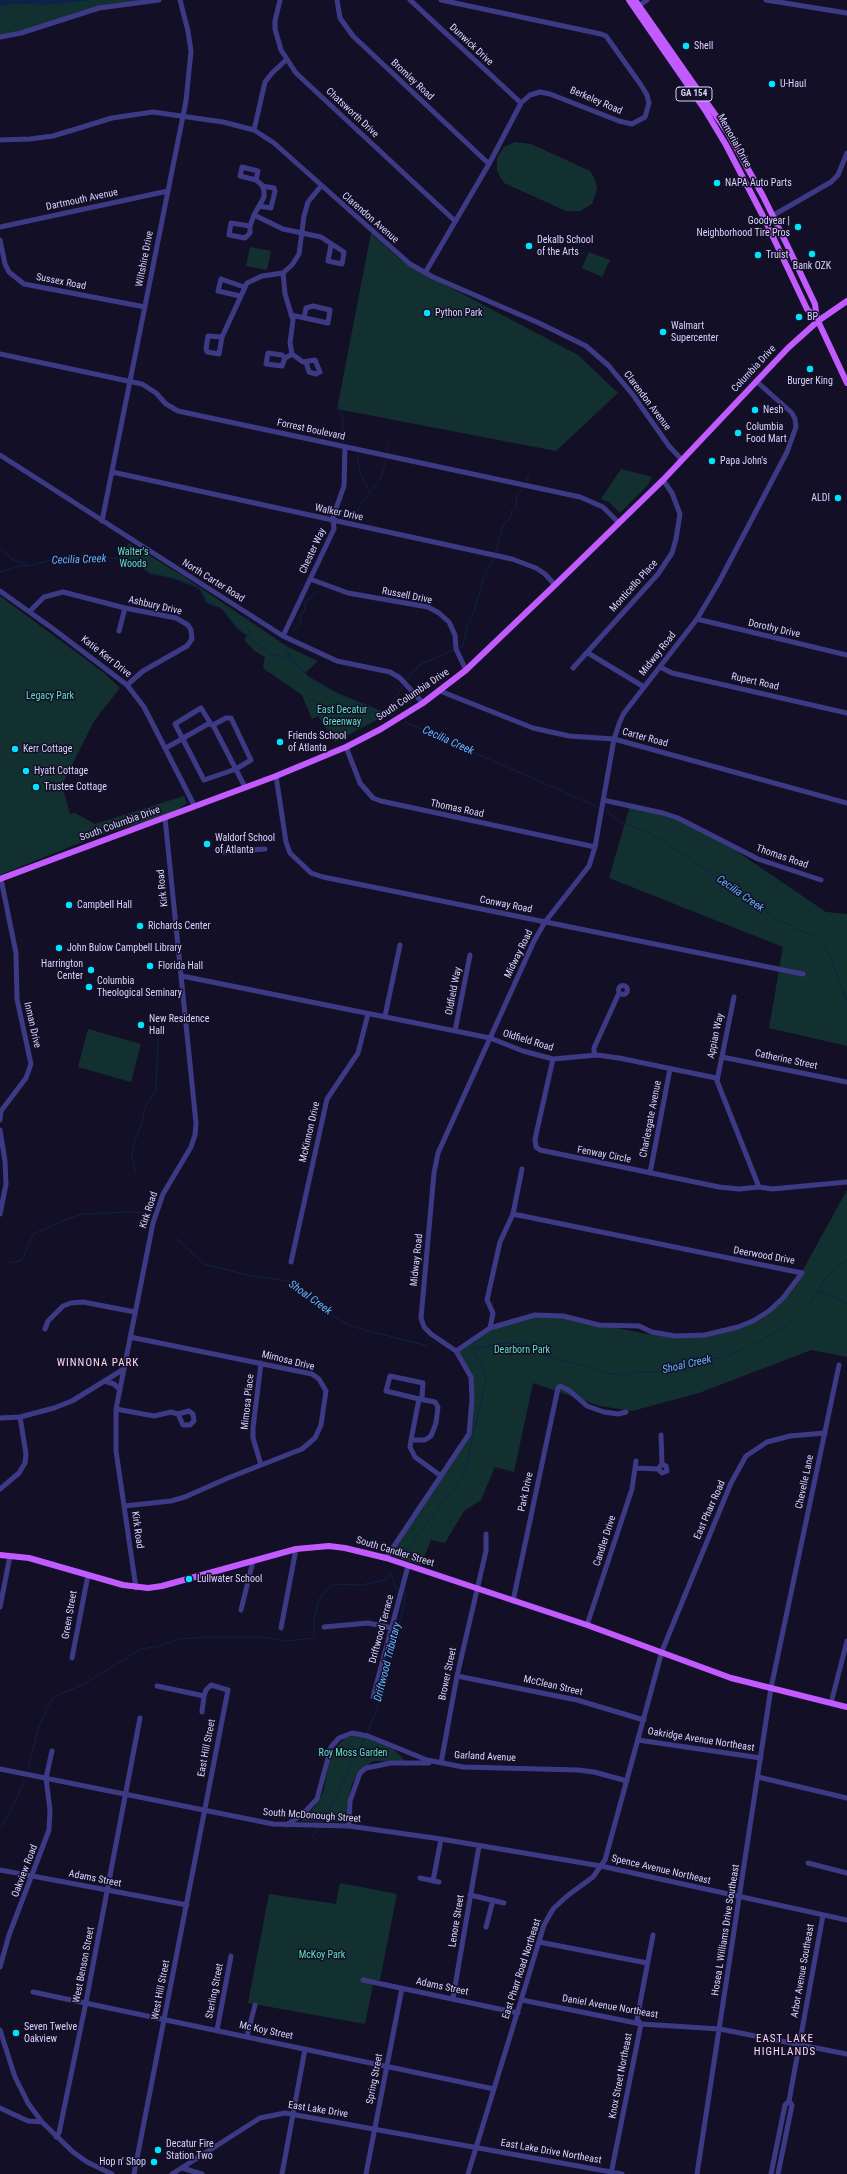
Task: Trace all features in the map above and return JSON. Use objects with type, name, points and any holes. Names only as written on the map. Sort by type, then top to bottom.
[{"type":"main road","name":"Memorial Drive","points":[[629,0],[636,5],[728,133],[772,215],[815,304],[818,321],[847,383]]},
{"type":"main road","name":"Memorial Drive","points":[[636,5],[711,119],[765,220],[807,308],[818,321]]},
{"type":"main road","name":"Columbia Drive","points":[[682,460],[788,348],[818,321],[847,301]]},
{"type":"main road","name":"South Columbia Drive","points":[[0,879],[276,776],[346,747],[381,729],[440,691],[466,670],[619,523],[682,460]]},
{"type":"main road","name":"South Candler Street","points":[[0,1555],[49,1562],[88,1575],[136,1588],[162,1586],[296,1549],[329,1546],[386,1558],[588,1625],[662,1651],[731,1678],[847,1707]]},
{"type":"street","points":[[0,36],[21,33],[99,8],[159,0]]},
{"type":"street","name":"Wiltshire Drive","points":[[102,521],[183,115],[191,67],[191,51],[188,31],[180,0]]},
{"type":"street","name":"Chatsworth Drive","points":[[280,0],[274,21],[286,60],[301,78],[454,220]]},
{"type":"street","name":"Bromley Road","points":[[337,0],[340,18],[353,36],[489,164]]},
{"type":"street","name":"Dunwick Drive","points":[[410,0],[521,103]]},
{"type":"street","name":"Berkeley Road","points":[[441,0],[606,36],[641,85],[647,95],[649,104],[645,117],[632,124],[550,94],[535,93],[521,103]]},
{"type":"street","points":[[636,5],[647,0]]},
{"type":"street","points":[[766,0],[793,2],[847,13]]},
{"type":"street","points":[[254,130],[265,82],[286,60]]},
{"type":"street","points":[[425,273],[454,220],[489,164],[521,103]]},
{"type":"street","name":"Clarendon Avenue","points":[[0,140],[30,139],[53,136],[112,118],[153,112],[183,115],[240,125],[254,130],[274,143],[397,253],[425,273],[539,322],[586,346],[608,365],[633,395],[669,446],[682,460]]},
{"type":"street","points":[[765,220],[831,182],[838,175],[847,153]]},
{"type":"street","points":[[250,226],[231,223],[229,235],[245,238],[250,233],[250,226],[254,215],[264,197],[262,186],[256,180]]},
{"type":"street","points":[[259,206],[271,208],[275,191],[274,188],[262,186]]},
{"type":"street","points":[[222,337],[230,323],[244,287],[256,278],[282,273],[292,266],[299,254],[304,216],[308,202],[321,186]]},
{"type":"street","name":"Dartmouth Avenue","points":[[0,226],[168,191]]},
{"type":"street","points":[[254,215],[283,229],[321,237],[331,244]]},
{"type":"street","name":"Sussex Road","points":[[0,240],[5,264],[9,272],[24,284],[145,307]]},
{"type":"street","points":[[282,273],[285,294],[293,320],[290,343],[292,354],[299,360],[306,362]]},
{"type":"street","points":[[240,296],[218,291],[221,279],[244,287]]},
{"type":"street","points":[[291,315],[304,318],[328,322],[330,310],[314,306],[306,308],[304,318]]},
{"type":"street","name":"Forrest Boulevard","points":[[0,354],[131,380],[149,387],[166,404],[178,410],[580,498],[603,507],[619,523]]},
{"type":"street","points":[[285,358],[292,354]]},
{"type":"street","name":"Midway Road","points":[[386,1558],[469,1434],[472,1377],[456,1351],[431,1334],[424,1327],[421,1318],[434,1173],[438,1153],[534,941],[545,922],[589,866],[595,848],[614,739],[624,713],[697,619],[778,471],[796,427],[792,413],[756,381]]},
{"type":"street","name":"Chester Way","points":[[283,636],[334,529],[335,521],[333,517],[344,486],[344,447]]},
{"type":"street","name":"North Carter Road","points":[[0,454],[283,636],[337,661],[390,672],[400,678],[423,702]]},
{"type":"street","name":"Walker Drive","points":[[112,472],[522,561],[545,574],[555,585]]},
{"type":"street","name":"Monticello Place","points":[[573,668],[658,574],[672,553],[680,514],[672,493],[663,480]]},
{"type":"street","name":"Russell Drive","points":[[310,579],[348,594],[428,608],[439,613],[449,622],[455,635],[456,649],[466,670]]},
{"type":"street","name":"Katie Kerr Drive","points":[[0,591],[30,611],[127,686],[144,707],[194,806]]},
{"type":"street","name":"Ashbury Drive","points":[[30,611],[44,597],[63,592],[183,621],[191,630],[192,639],[187,646],[143,671],[127,686]]},
{"type":"street","points":[[119,631],[125,608]]},
{"type":"street","name":"Dorothy Drive","points":[[697,619],[847,655]]},
{"type":"street","points":[[588,653],[644,687]]},
{"type":"street","name":"Rupert Road","points":[[660,667],[672,673],[847,713]]},
{"type":"street","name":"Carter Road","points":[[440,691],[533,728],[569,736],[614,739],[847,803]]},
{"type":"street","points":[[166,748],[182,738],[212,724],[226,718],[231,718],[251,760],[236,769],[204,780],[182,738],[175,724],[176,721],[199,708],[202,709],[212,724],[236,769],[245,787]]},
{"type":"street","name":"Thomas Road","points":[[346,747],[360,783],[373,798],[595,848]]},
{"type":"street","name":"Conway Road","points":[[276,776],[286,842],[290,853],[311,873],[323,877],[803,974]]},
{"type":"street","name":"Thomas Road","points":[[603,800],[670,816],[758,860],[821,880]]},
{"type":"street","name":"Kirk Road","points":[[136,1588],[116,1451],[116,1409],[148,1244],[159,1203],[191,1147],[195,1135],[193,1082],[165,818]]},
{"type":"street","points":[[223,852],[265,849]]},
{"type":"street","name":"Inman Drive","points":[[0,879],[16,954],[17,999],[31,1064],[26,1078],[0,1111],[0,1120]]},
{"type":"street","points":[[385,1016],[400,945]]},
{"type":"street","name":"Oldfield Way","points":[[455,1031],[470,955]]},
{"type":"street","name":"Oldfield Road","points":[[182,976],[490,1038],[523,1051],[553,1059],[594,1056],[619,1058],[716,1078]]},
{"type":"street","points":[[594,1056],[594,1048],[619,993]]},
{"type":"street","name":"Appian Way","points":[[716,1078],[722,1057],[734,997]]},
{"type":"street","name":"McKinnon Drive","points":[[291,1262],[327,1099],[358,1053],[368,1014]]},
{"type":"street","name":"Catherine Street","points":[[722,1057],[847,1082]]},
{"type":"street","name":"Fenway Circle","points":[[553,1059],[536,1131],[536,1147],[546,1152],[719,1187],[759,1187]]},
{"type":"street","name":"Charlesgate Avenue","points":[[650,1173],[670,1069]]},
{"type":"street","points":[[716,1078],[759,1187],[783,1188],[847,1182]]},
{"type":"street","points":[[0,1130],[6,1160],[6,1184],[0,1214]]},
{"type":"street","points":[[490,1328],[493,1313],[487,1300],[500,1242],[513,1214],[522,1169]]},
{"type":"street","name":"Deerwood Drive","points":[[456,1351],[490,1328],[527,1316],[553,1315],[599,1325],[639,1326],[652,1332],[675,1336],[705,1335],[738,1327],[753,1321],[769,1311],[783,1298],[802,1273],[513,1214]]},
{"type":"street","points":[[45,1329],[48,1321],[63,1306],[71,1303],[83,1302],[135,1312]]},
{"type":"street","name":"Mimosa Drive","points":[[124,1506],[171,1501],[185,1497],[308,1446],[321,1425],[326,1392],[319,1379],[312,1374],[130,1338]]},
{"type":"street","name":"Mimosa Place","points":[[261,1363],[253,1438],[261,1465]]},
{"type":"street","name":"Chevelle Lane","points":[[771,1688],[839,1365]]},
{"type":"street","points":[[0,1418],[20,1417],[54,1408],[72,1401],[124,1369]]},
{"type":"street","points":[[411,1440],[428,1439],[436,1423],[437,1404],[419,1399],[386,1391],[390,1376],[420,1382],[424,1385],[422,1397],[419,1399],[411,1440],[410,1447],[415,1458],[441,1476]]},
{"type":"street","points":[[104,1381],[114,1384],[120,1390]]},
{"type":"street","name":"Park Drive","points":[[513,1600],[558,1388],[560,1386],[570,1391],[587,1406],[604,1412],[618,1414],[626,1412]]},
{"type":"street","points":[[116,1409],[151,1416],[171,1412],[178,1414]]},
{"type":"street","points":[[0,1490],[19,1473],[25,1463],[26,1454],[20,1417]]},
{"type":"street","name":"East Pharr Road","points":[[662,1651],[717,1514],[742,1462],[755,1450],[777,1438],[825,1433]]},
{"type":"street","points":[[658,1469],[662,1464],[660,1434]]},
{"type":"street","name":"Candler Drive","points":[[588,1625],[632,1489],[636,1461]]},
{"type":"street","points":[[636,1468],[658,1469],[662,1473],[667,1472],[666,1466],[662,1464]]},
{"type":"street","name":"Brower Street","points":[[441,1763],[457,1676],[476,1588],[486,1551],[486,1534]]},
{"type":"street","points":[[281,1628],[296,1549]]},
{"type":"street","points":[[0,1607],[10,1556]]},
{"type":"street","points":[[240,1610],[253,1561]]},
{"type":"street","name":"Driftwood Terrace","points":[[373,1697],[408,1566]]},
{"type":"street","name":"Green Street","points":[[72,1658],[88,1575]]},
{"type":"street","points":[[324,1627],[368,1623],[392,1628]]},
{"type":"street","points":[[831,1703],[847,1641]]},
{"type":"street","name":"East Pharr Road Northeast","points":[[468,2174],[544,1925],[553,1909],[567,1896],[593,1877],[601,1866],[610,1848],[626,1781],[662,1651]]},
{"type":"street","name":"McClean Street","points":[[457,1676],[577,1700],[644,1720]]},
{"type":"street","name":"East Hill Street","points":[[204,1696],[206,1690],[211,1685],[228,1690],[205,1810]]},
{"type":"street","points":[[157,1686],[204,1696],[202,1712]]},
{"type":"street","name":"Hosea L Williams Drive Southeast","points":[[698,2174],[771,1688]]},
{"type":"street","name":"West Benson Street","points":[[56,2137],[59,2133],[86,2002],[140,1718]]},
{"type":"street","name":"Garland Avenue","points":[[286,1825],[303,1814],[320,1792],[331,1747],[346,1734],[362,1734],[413,1755],[441,1763],[480,1768],[578,1770],[594,1772],[626,1781]]},
{"type":"street","name":"Oakridge Avenue Northeast","points":[[638,1740],[761,1758]]},
{"type":"street","points":[[46,1778],[52,1751]]},
{"type":"street","points":[[349,1826],[350,1801],[360,1773],[366,1768],[391,1763],[441,1763]]},
{"type":"street","name":"South McDonough Street","points":[[0,1769],[273,1824],[302,1826],[349,1826],[441,1839],[601,1866]]},
{"type":"street","points":[[758,1777],[847,1798]]},
{"type":"street","name":"Oakview Road","points":[[0,1968],[9,1935],[50,1830],[50,1810],[46,1778]]},
{"type":"street","name":"West Hill Street","points":[[134,2174],[205,1810]]},
{"type":"street","points":[[302,1826],[303,1814]]},
{"type":"street","points":[[433,1881],[441,1839]]},
{"type":"street","name":"Lenore Street","points":[[453,1998],[479,1846]]},
{"type":"street","points":[[808,1863],[847,1874]]},
{"type":"street","name":"Spence Avenue Northeast","points":[[601,1866],[740,1898],[847,1920]]},
{"type":"street","name":"Adams Street","points":[[0,1870],[187,1905]]},
{"type":"street","points":[[420,1878],[439,1882]]},
{"type":"street","points":[[470,1895],[504,1903]]},
{"type":"street","points":[[486,1926],[494,1900]]},
{"type":"street","name":"Arbor Avenue Southeast","points":[[771,2174],[785,2105],[789,2101],[822,1915]]},
{"type":"street","name":"Knox Street Northeast","points":[[612,2173],[641,2024],[637,2019],[653,1935]]},
{"type":"street","points":[[539,1942],[647,1964]]},
{"type":"street","name":"Sterling Street","points":[[217,2030],[231,1956]]},
{"type":"street","name":"Adams Street","points":[[363,1980],[518,2013]]},
{"type":"street","name":"Spring Street","points":[[366,2174],[402,1988]]},
{"type":"street","name":"Mc Koy Street","points":[[33,1992],[164,2018],[494,2089]]},
{"type":"street","name":"Daniel Avenue Northeast","points":[[522,2000],[641,2024],[720,2029],[847,2054]]},
{"type":"street","points":[[247,2036],[254,2005]]},
{"type":"street","points":[[0,2030],[15,2077],[28,2103],[42,2122],[56,2137],[87,2162],[104,2172],[112,2174]]},
{"type":"street","points":[[282,2174],[305,2049]]},
{"type":"street","name":"Arbor Avenue Southeast","points":[[778,2174],[792,2105],[789,2101]]},
{"type":"street","points":[[0,2108],[28,2122],[39,2124],[42,2122]]},
{"type":"street","name":"East Lake Drive","points":[[172,2174],[260,2118],[276,2114],[292,2114],[476,2147]]},
{"type":"street","name":"East Lake Drive Northeast","points":[[476,2147],[622,2174]]},
{"type":"street","points":[[182,2168],[202,2174]]},
{"type":"green space","points":[[0,0],[163,0],[103,7],[0,40]]},
{"type":"green space","points":[[515,142],[531,144],[590,171],[595,179],[597,189],[592,204],[580,211],[566,211],[504,183],[497,171],[497,158],[504,147]]},
{"type":"green space","name":"Python Park","points":[[371,233],[401,260],[419,271],[578,355],[618,393],[556,451],[337,409]]},
{"type":"green space","points":[[250,247],[271,251],[267,270],[246,266]]},
{"type":"green space","points":[[589,252],[610,260],[602,277],[582,268]]},
{"type":"green space","points":[[621,469],[652,477],[648,485],[620,513],[609,502],[601,499]]},
{"type":"green space","name":"East Decatur Greenway","points":[[129,543],[183,576],[288,647],[318,661],[305,673],[309,677],[337,693],[388,714],[335,742],[318,716],[312,719],[302,695],[263,668],[265,657],[256,652],[245,641],[246,635],[236,627],[221,608],[206,602],[199,588],[172,578],[151,574],[143,568],[123,567],[119,558]]},
{"type":"green space","name":"Legacy Park","points":[[0,596],[104,673],[120,688],[94,721],[62,785],[70,814],[75,813],[95,824],[184,796],[187,803],[179,809],[161,817],[97,836],[0,875]]},
{"type":"green space","points":[[630,806],[676,817],[720,840],[826,912],[847,914],[847,1046],[769,1028],[783,947],[609,878]]},
{"type":"green space","points":[[88,1029],[141,1044],[131,1082],[78,1067]]},
{"type":"green space","name":"Dearborn Park","points":[[847,1190],[847,1357],[811,1350],[699,1393],[632,1411],[600,1406],[533,1383],[514,1472],[495,1467],[481,1500],[464,1511],[445,1543],[431,1540],[421,1565],[389,1555],[417,1506],[446,1468],[468,1432],[473,1403],[471,1376],[457,1349],[473,1343],[482,1335],[514,1318],[551,1314],[646,1334],[704,1336],[752,1322],[783,1298],[804,1268]]},
{"type":"green space","name":"Roy Moss Garden","points":[[360,1735],[392,1748],[404,1759],[403,1761],[373,1761],[358,1773],[352,1784],[347,1804],[347,1822],[301,1821],[315,1806],[323,1793],[330,1759],[336,1747],[346,1737]]},
{"type":"green space","name":"McKoy Park","points":[[340,1883],[397,1894],[380,1980],[374,1980],[365,2024],[248,2003],[269,1894],[336,1904]]},
{"type":"water","points":[[0,0],[90,0],[44,5],[14,3],[0,6]]},
{"type":"waterway","points":[[338,403],[343,417],[343,441]]},
{"type":"waterway","points":[[387,451],[389,442]]},
{"type":"waterway","points":[[354,518],[362,502],[370,493],[361,475],[357,455]]},
{"type":"waterway","points":[[370,493],[381,477],[386,460]]},
{"type":"waterway","points":[[526,481],[529,474]]},
{"type":"waterway","points":[[496,552],[503,525],[512,516],[511,511],[517,506],[516,496],[522,490]]},
{"type":"waterway","points":[[0,548],[12,559],[29,566]]},
{"type":"waterway","name":"Cecilia Creek","points":[[0,572],[19,566],[30,566],[54,559],[119,558],[125,568],[140,567],[151,574],[157,574],[189,583],[202,591],[206,602],[223,610],[239,630],[273,655],[292,659],[309,677],[337,693],[393,716]]},
{"type":"waterway","points":[[459,649],[463,646],[467,627],[472,618],[483,580],[494,558]]},
{"type":"waterway","points":[[293,631],[301,622],[300,615],[304,612],[306,601],[312,597],[316,591]]},
{"type":"waterway","points":[[248,622],[249,618]]},
{"type":"waterway","name":"Cecilia Creek","points":[[247,636],[250,630]]},
{"type":"waterway","points":[[284,648],[288,651],[289,657]]},
{"type":"waterway","points":[[407,680],[419,665],[453,650]]},
{"type":"waterway","points":[[385,712],[403,686]]},
{"type":"waterway","name":"Cecilia Creek","points":[[405,722],[600,808]]},
{"type":"waterway","name":"Cecilia Creek","points":[[606,810],[619,821],[649,833],[672,847],[758,905],[772,917],[815,937],[824,945],[847,1001]]},
{"type":"waterway","points":[[136,1174],[132,1156],[134,1143],[142,1123],[145,1107],[156,1090],[158,1039]]},
{"type":"waterway","name":"Shoal Creek","points":[[10,1263],[22,1260],[33,1234],[73,1217],[84,1214],[128,1212],[145,1213],[151,1216]]},
{"type":"waterway","name":"Shoal Creek","points":[[174,1236],[204,1264],[247,1275],[288,1281],[295,1285],[316,1306],[350,1326],[428,1346]]},
{"type":"waterway","name":"Shoal Creek","points":[[403,1555],[464,1475],[486,1381],[483,1365],[473,1349],[504,1343],[526,1344],[535,1347],[541,1354],[611,1374],[628,1375],[636,1372],[665,1372],[701,1359],[722,1358],[757,1343],[791,1323],[809,1306],[825,1278],[847,1260]]},
{"type":"waterway","points":[[817,1290],[847,1303]]},
{"type":"waterway","points":[[28,1768],[39,1726],[53,1699],[58,1695],[82,1685],[141,1649],[160,1646],[179,1639],[205,1637],[262,1637],[288,1641],[314,1638],[314,1618],[319,1599],[332,1584],[361,1585],[385,1580],[391,1571]]},
{"type":"waterway","name":"Driftwood Tributary","points":[[391,1573],[396,1589],[400,1590]]},
{"type":"waterway","name":"Driftwood Tributary","points":[[367,1733],[375,1714],[389,1668],[406,1593],[403,1592]]},
{"type":"waterway","name":"Driftwood Tributary","points":[[321,1824],[338,1795],[351,1764],[365,1738]]},
{"type":"waterway","points":[[0,1829],[16,1800],[24,1780]]},
{"type":"waterway","name":"Driftwood Tributary","points":[[311,1839],[318,1828]]},
{"type":"place","name":"Shell","points":[[686,46]]},
{"type":"place","name":"U-Haul","points":[[772,84]]},
{"type":"place","name":"NAPA Auto Parts","points":[[717,183]]},
{"type":"place","name":"Goodyear | Neighborhood Tire Pros","points":[[798,227]]},
{"type":"place","name":"Dekalb School of the Arts","points":[[529,246]]},
{"type":"place","name":"Bank OZK","points":[[812,254]]},
{"type":"place","name":"Truist","points":[[758,255]]},
{"type":"place","name":"Python Park","points":[[427,313]]},
{"type":"place","name":"BP","points":[[799,317]]},
{"type":"place","name":"Walmart Supercenter","points":[[663,332]]},
{"type":"place","name":"Burger King","points":[[810,369]]},
{"type":"place","name":"Nesh","points":[[755,410]]},
{"type":"place","name":"Columbia Food Mart","points":[[738,433]]},
{"type":"place","name":"Papa John's","points":[[712,461]]},
{"type":"place","name":"ALDI","points":[[838,498]]},
{"type":"place","name":"Friends School of Atlanta","points":[[280,742]]},
{"type":"place","name":"Kerr Cottage","points":[[15,749]]},
{"type":"place","name":"Hyatt Cottage","points":[[26,771]]},
{"type":"place","name":"Trustee Cottage","points":[[36,787]]},
{"type":"place","name":"Waldorf School of Atlanta","points":[[207,844]]},
{"type":"place","name":"Campbell Hall","points":[[69,905]]},
{"type":"place","name":"Richards Center","points":[[140,926]]},
{"type":"place","name":"John Bulow Campbell Library","points":[[59,948]]},
{"type":"place","name":"Florida Hall","points":[[150,966]]},
{"type":"place","name":"Harrington Center","points":[[91,970]]},
{"type":"place","name":"Columbia Theological Seminary","points":[[89,987]]},
{"type":"place","name":"New Residence Hall","points":[[141,1025]]},
{"type":"place","name":"Lullwater School","points":[[189,1579]]},
{"type":"place","name":"Seven Twelve Oakview","points":[[16,2033]]},
{"type":"place","name":"Decatur Fire Station Two","points":[[158,2150]]},
{"type":"place","name":"Hop n' Shop","points":[[154,2162]]},
{"type":"district","name":"WINNONA PARK","points":[[98,1363]]},
{"type":"district","name":"EAST LAKE HIGHLANDS","points":[[785,2045]]},
{"type":"park label","name":"Walter's Woods","points":[[133,558]]}]
